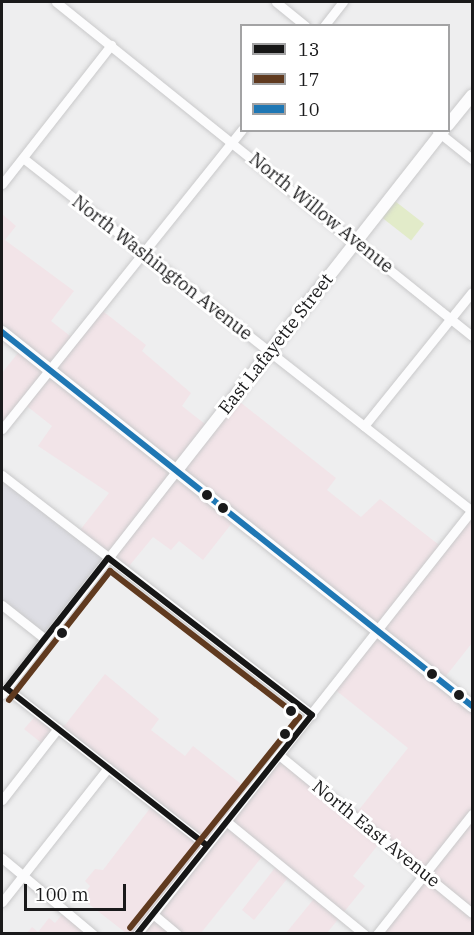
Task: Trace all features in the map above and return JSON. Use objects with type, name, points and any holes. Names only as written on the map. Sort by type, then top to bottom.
[{"type":"main road","name":"East Lafayette Street","points":[[450,122],[472,95]]},
{"type":"main road","name":"East Lafayette Street","points":[[177,470],[271,353],[441,132]]},
{"type":"main road","points":[[2,332],[472,706]]},
{"type":"street","name":"North Willow Avenue","points":[[56,2],[472,336]]},
{"type":"street","points":[[276,2],[304,24]]},
{"type":"street","points":[[326,24],[343,2]]},
{"type":"street","points":[[2,184],[111,45]]},
{"type":"street","points":[[2,429],[240,131]]},
{"type":"street","points":[[445,132],[472,159]]},
{"type":"street","name":"North Washington Avenue","points":[[23,158],[472,511]]},
{"type":"street","points":[[364,426],[472,292]]},
{"type":"street","name":"East Lafayette Street","points":[[4,691],[177,470]]},
{"type":"street","points":[[2,475],[312,714]]},
{"type":"street","points":[[137,933],[472,511]]},
{"type":"street","points":[[2,605],[45,639]]},
{"type":"street","points":[[4,691],[58,728],[206,845]]},
{"type":"street","points":[[2,800],[58,728]]},
{"type":"street","name":"North East Avenue","points":[[279,755],[472,913]]},
{"type":"street","points":[[2,902],[108,768]]},
{"type":"street","points":[[377,933],[472,814]]},
{"type":"street","points":[[226,821],[364,933]]},
{"type":"street","points":[[2,858],[93,933]]},
{"type":"street","points":[[153,914],[177,933]]},
{"type":"shaded area","points":[[2,214],[16,226],[5,240],[74,291],[51,321],[74,339],[99,308],[146,345],[142,351],[191,393],[182,406],[210,428],[235,398],[336,478],[327,490],[361,517],[380,499],[443,548],[472,510],[472,643],[442,681],[472,706],[472,933],[377,933],[424,874],[382,840],[353,876],[365,886],[327,933],[286,933],[317,895],[291,874],[254,920],[242,910],[278,864],[265,853],[201,933],[126,933],[81,898],[90,886],[85,881],[95,869],[103,870],[154,803],[58,728],[44,745],[24,729],[38,713],[57,728],[65,725],[105,674],[159,719],[151,730],[185,756],[193,746],[250,791],[279,755],[354,816],[408,748],[333,688],[379,631],[236,518],[203,560],[179,541],[171,550],[153,537],[125,571],[77,534],[109,493],[38,446],[52,426],[23,403],[5,425],[2,422],[2,373],[22,348],[2,332]]},
{"type":"shaded area","points":[[2,475],[108,558],[45,638],[2,605]]},
{"type":"shaded area","points":[[65,911],[93,934],[26,934],[32,927],[38,932],[49,918],[55,923]]},
{"type":"green space","points":[[391,198],[424,224],[411,240],[378,215]]},
{"type":"transit line","name":"10","points":[[2,332],[472,706]]},
{"type":"transit line","name":"13","points":[[137,934],[312,715],[108,558],[6,688],[206,845]]},
{"type":"transit line","name":"17","points":[[9,700],[110,571],[299,717],[130,928]]}]
